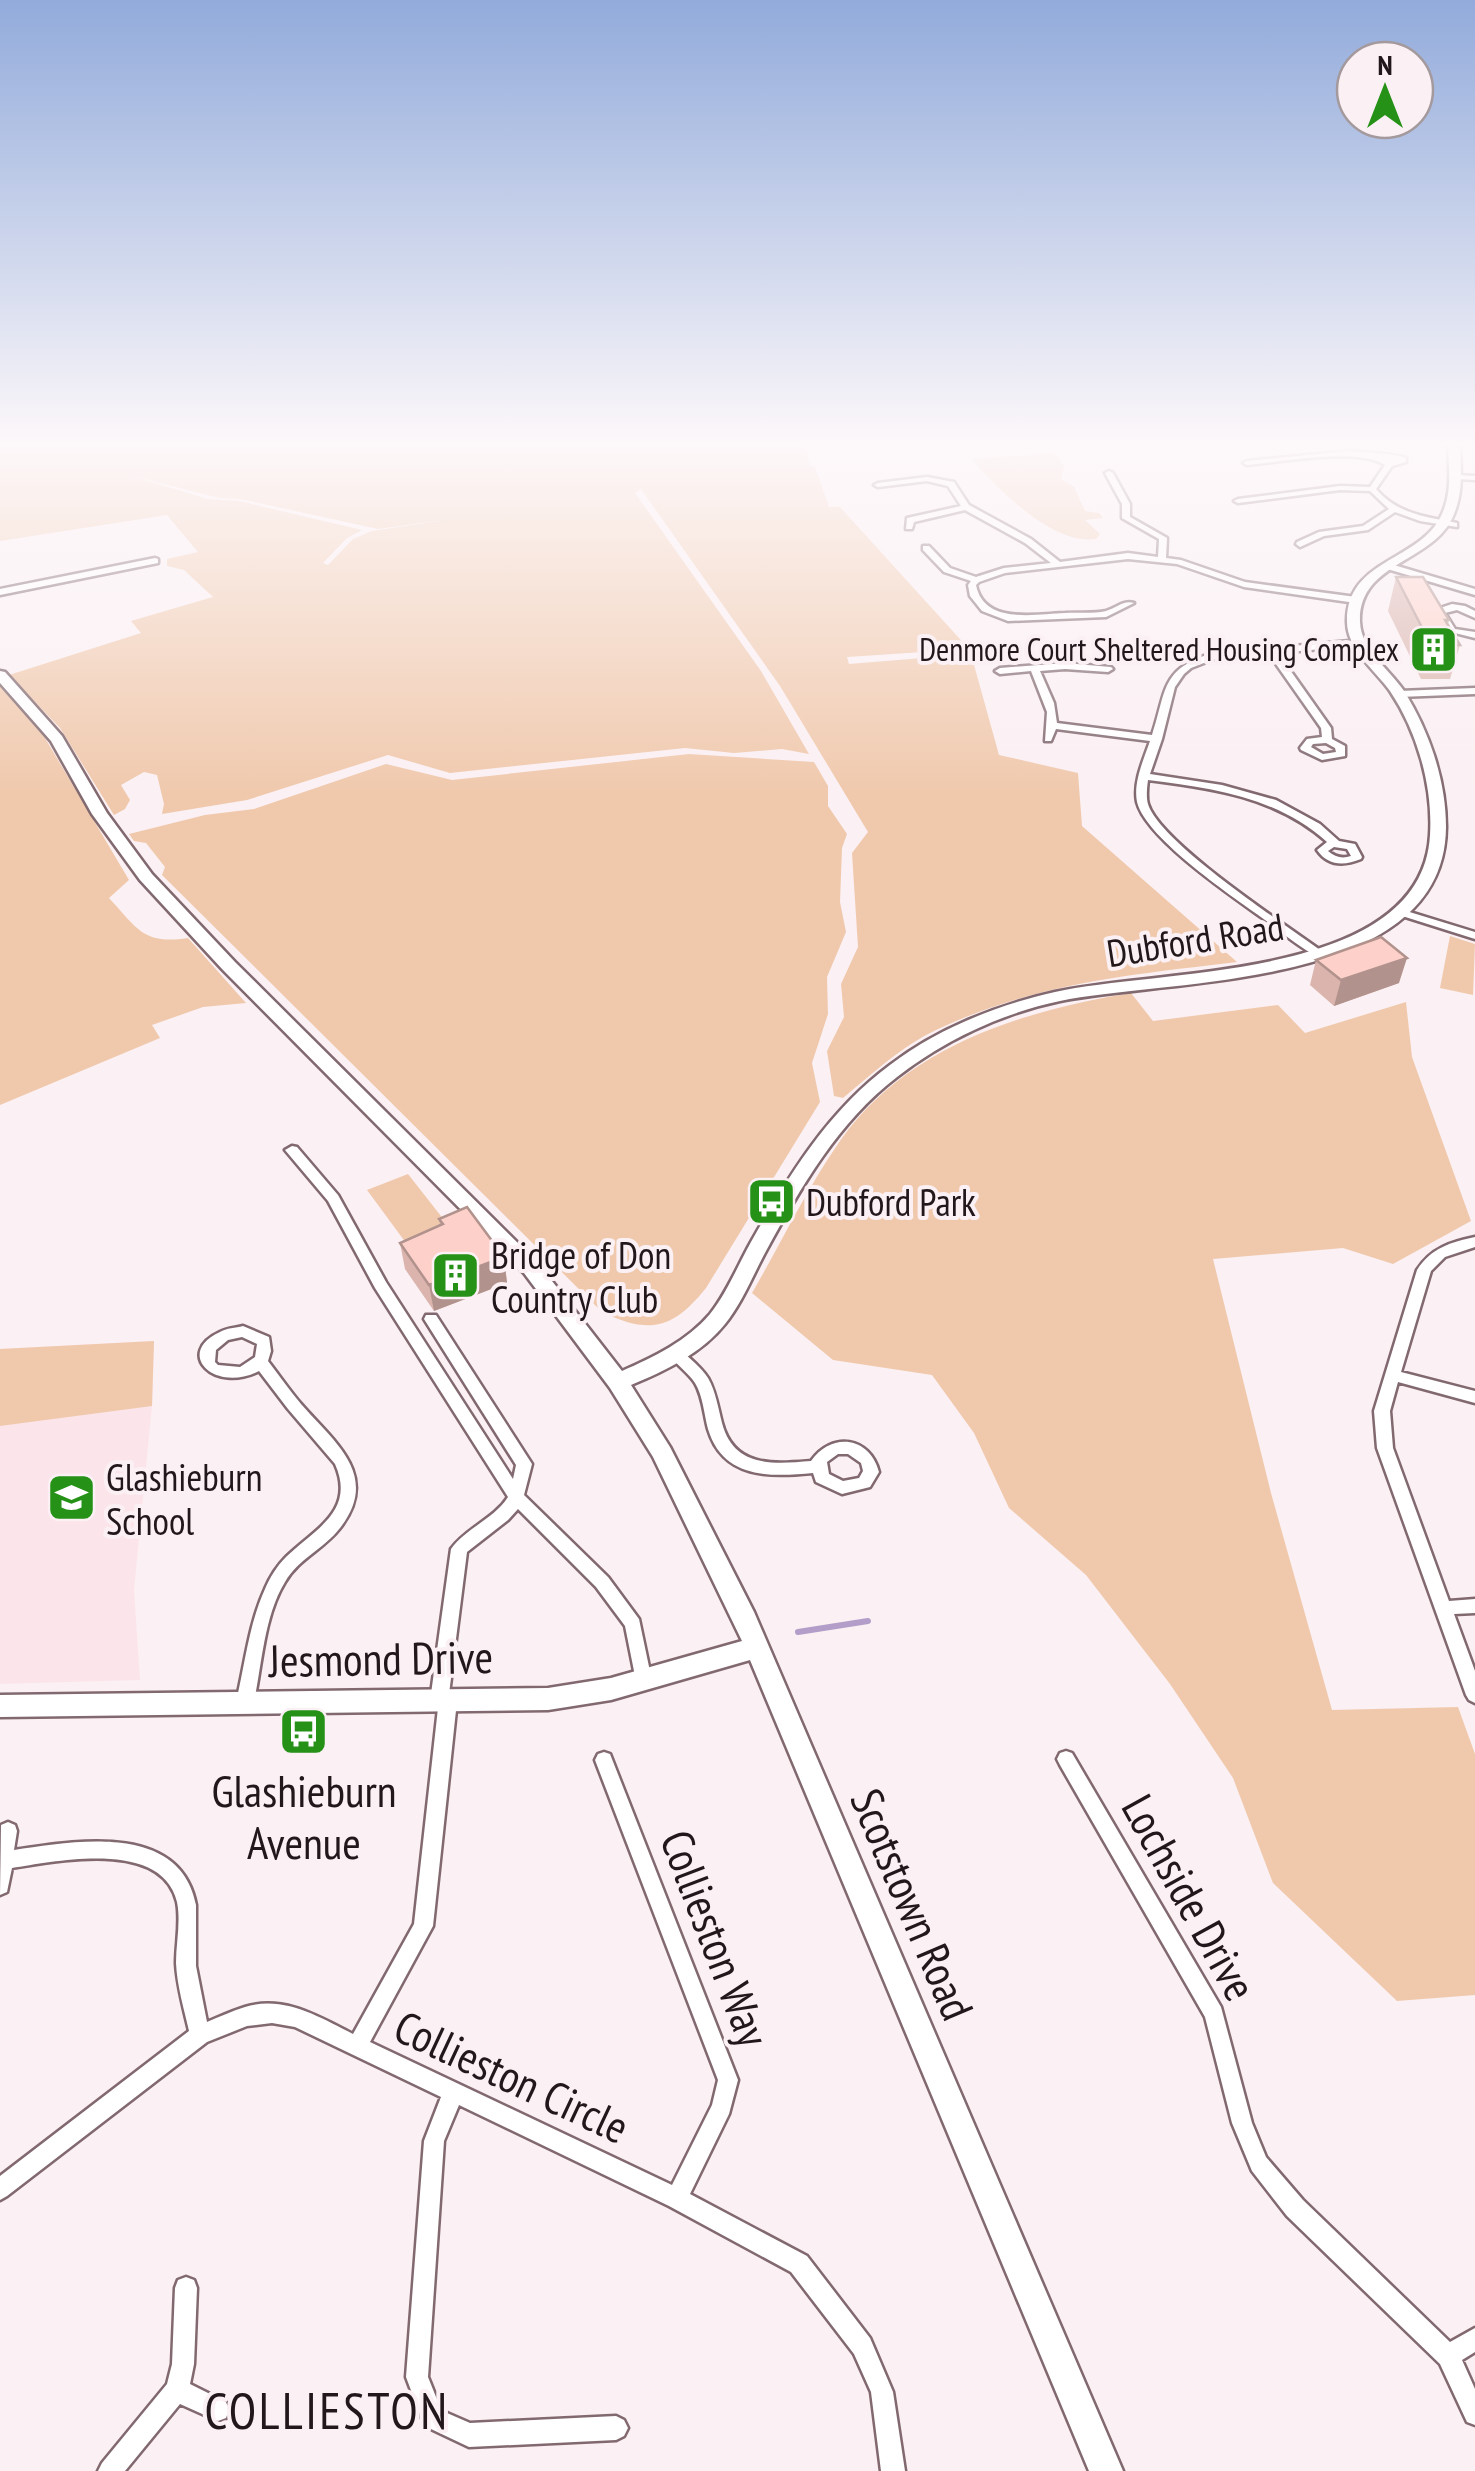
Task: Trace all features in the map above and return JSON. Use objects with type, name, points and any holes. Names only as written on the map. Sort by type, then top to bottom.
[{"type":"street","points":[[0,592],[148,562]]},
{"type":"street","points":[[940,562],[947,570],[976,580],[1004,571],[1079,562]]},
{"type":"street","points":[[1054,562],[1059,566]]},
{"type":"street","points":[[1173,562],[1232,581],[1356,600]]},
{"type":"street","points":[[1319,954],[1167,838],[1144,807],[1146,776],[1170,684],[1180,669],[1213,656],[1360,643],[1354,630],[1356,600],[1387,566],[1395,562]]},
{"type":"street","points":[[1387,566],[1460,591],[1475,592]]},
{"type":"street","points":[[976,580],[972,590],[977,601],[998,620],[1078,618],[1106,614],[1130,603]]},
{"type":"street","points":[[1457,607],[1454,600],[1460,591]]},
{"type":"street","points":[[1475,615],[1457,607],[1440,612],[1448,627],[1460,634],[1475,635]]},
{"type":"street","name":"Dubford Road","points":[[618,1382],[676,1354],[704,1335],[720,1316],[826,1137],[869,1090],[908,1060],[961,1030],[1056,997],[1246,970],[1319,954],[1372,933],[1403,913],[1426,884],[1438,839],[1433,774],[1399,694],[1360,643]]},
{"type":"street","points":[[1271,650],[1326,728],[1327,740]]},
{"type":"street","points":[[1000,672],[1092,664],[1108,669]]},
{"type":"street","points":[[1036,669],[1054,726],[1048,739]]},
{"type":"street","name":"Scotstown Road","points":[[0,674],[56,739],[100,814],[146,877],[229,966],[531,1268],[618,1382],[670,1469],[742,1612],[1106,2471]]},
{"type":"street","points":[[1399,694],[1475,691]]},
{"type":"street","points":[[1054,726],[1157,740]]},
{"type":"street","points":[[1146,776],[1256,798],[1295,813],[1322,829],[1335,843]]},
{"type":"street","points":[[1403,913],[1475,936]]},
{"type":"street","points":[[292,1150],[333,1198],[380,1284],[517,1498],[602,1582],[634,1624],[643,1681]]},
{"type":"street","points":[[1475,1242],[1444,1251],[1428,1265],[1382,1412],[1385,1448],[1475,1695]]},
{"type":"street","points":[[357,2046],[423,1926],[459,1550],[508,1514],[517,1498],[522,1459],[431,1319]]},
{"type":"street","points":[[676,1354],[704,1385],[722,1444],[735,1458],[752,1466],[783,1470],[818,1466]]},
{"type":"street","points":[[245,1702],[272,1591],[290,1563],[339,1518],[349,1488],[348,1477],[332,1444],[298,1412],[260,1362]]},
{"type":"street","points":[[1393,1375],[1475,1397]]},
{"type":"street","points":[[1444,1608],[1475,1606]]},
{"type":"street","name":"Jesmond Drive","points":[[0,1706],[548,1699],[643,1681],[756,1648]]},
{"type":"street","name":"Lochside Drive","points":[[1066,1759],[1214,2014],[1242,2123],[1259,2164],[1309,2222],[1448,2356],[1475,2414]]},
{"type":"street","name":"Collieston Way","points":[[604,1760],[728,2080],[722,2107],[677,2198]]},
{"type":"street","points":[[0,1886],[8,1832]]},
{"type":"street","points":[[3,1861],[87,1848],[151,1858],[172,1874],[185,1893],[189,1920],[186,1965],[200,2035]]},
{"type":"street","name":"Collieston Circle","points":[[0,2188],[200,2035],[247,2016],[272,2013],[296,2017],[677,2198],[799,2264],[862,2346],[882,2392],[894,2471]]},
{"type":"street","points":[[453,2092],[434,2142],[418,2377],[428,2410],[439,2421],[468,2436],[616,2428]]},
{"type":"street","points":[[110,2471],[176,2390],[184,2364],[186,2288]]},
{"type":"street","points":[[1448,2356],[1475,2340]]},
{"type":"street","points":[[176,2390],[218,2410]]},
{"type":"shaded area","points":[[167,562],[684,562],[761,671],[809,754],[782,749],[734,753],[685,748],[450,773],[388,755],[247,800],[162,814],[164,804],[157,775],[144,772],[121,785],[130,800],[125,809],[114,815],[60,728],[9,675],[141,633],[131,621],[213,597],[184,570],[167,566]]},
{"type":"shaded area","points":[[693,562],[890,562],[969,649],[847,657],[849,664],[971,654],[999,755],[1078,773],[1082,826],[1237,962],[1084,983],[1010,1001],[923,1037],[843,1098],[834,1096],[827,1051],[844,1017],[841,984],[858,947],[852,853],[868,832],[780,686]]},
{"type":"shaded area","points":[[0,686],[45,738],[129,880],[109,898],[142,932],[161,939],[188,938],[246,1003],[203,1007],[152,1025],[160,1038],[0,1105]]},
{"type":"shaded area","points":[[689,754],[814,762],[828,786],[828,806],[847,834],[842,848],[840,902],[846,932],[827,977],[828,1014],[812,1063],[820,1102],[706,1288],[671,1320],[634,1324],[602,1312],[162,875],[165,867],[146,843],[134,841],[129,834],[205,815],[254,809],[386,764],[452,780]]},
{"type":"shaded area","points":[[1450,936],[1475,944],[1473,995],[1440,988]]},
{"type":"shaded area","points":[[1131,993],[1153,1021],[1278,1005],[1305,1033],[1406,1002],[1412,1057],[1471,1221],[1393,1264],[1343,1248],[1213,1259],[1271,1493],[1332,1710],[1458,1707],[1475,1754],[1475,1995],[1397,2001],[1273,1883],[1233,1778],[1170,1684],[1086,1575],[1009,1508],[974,1433],[932,1375],[833,1360],[752,1293],[840,1141],[867,1108],[898,1080],[970,1038],[1009,1023],[1049,1010]]},
{"type":"shaded area","points":[[408,1174],[448,1225],[406,1243],[367,1190]]},
{"type":"shaded area","name":"Glashieburn School","points":[[154,1341],[152,1406],[134,1590],[140,1680],[0,1684],[0,1349]]},
{"type":"shaded area","points":[[154,1341],[152,1406],[0,1426],[0,1349]]},
{"type":"building","points":[[1396,577],[1423,577],[1460,645],[1431,645]]},
{"type":"building","points":[[1381,937],[1407,958],[1341,980],[1316,960]]},
{"type":"building","points":[[467,1207],[504,1257],[429,1285],[400,1243],[443,1224],[439,1219]]},
{"type":"waterway","points":[[798,1632],[868,1621]]},
{"type":"place","name":"Denmore Court Sheltered Housing Complex","points":[[1434,649]]},
{"type":"place","name":"Dubford Park","points":[[771,1201]]},
{"type":"place","name":"Bridge of Don Country Club","points":[[456,1276]]},
{"type":"place","name":"Glashieburn School","points":[[71,1498]]},
{"type":"place","name":"Glashieburn Avenue","points":[[304,1732]]},
{"type":"district","name":"COLLIESTON","points":[[327,2410]]}]
